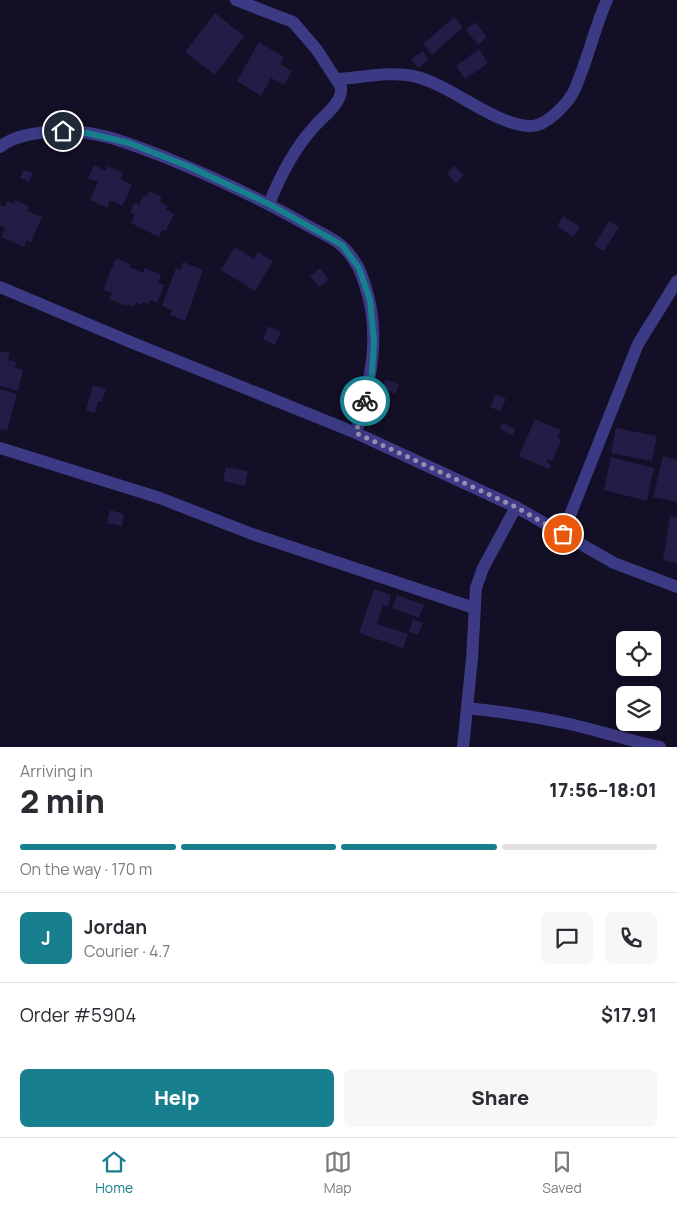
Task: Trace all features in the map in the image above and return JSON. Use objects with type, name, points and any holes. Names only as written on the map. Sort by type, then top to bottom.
[{"type":"street","points":[[236,0],[294,22],[342,86],[342,93],[338,101],[312,128],[296,150],[279,179],[269,204]]},
{"type":"street","points":[[337,79],[392,75],[413,76],[458,94],[509,122],[531,126],[540,124],[562,107],[573,93],[607,0]]},
{"type":"street","points":[[0,147],[13,139],[39,133],[63,131],[87,133],[129,143],[190,167],[269,204],[342,245],[359,268],[370,300],[374,341],[372,373],[356,433]]},
{"type":"street","points":[[563,534],[638,344],[677,281]]},
{"type":"street","points":[[0,288],[356,433],[516,507],[614,563],[677,587]]},
{"type":"street","points":[[0,448],[160,498],[252,534],[474,608]]},
{"type":"street","points":[[463,747],[474,636],[476,588],[483,568],[516,507]]},
{"type":"street","points":[[467,708],[520,714],[575,725],[628,741],[660,747]]},
{"type":"building","points":[[215,13],[244,36],[215,75],[185,52]]},
{"type":"building","points":[[454,17],[463,27],[432,55],[423,44]]},
{"type":"building","points":[[475,22],[487,37],[478,45],[466,30]]},
{"type":"building","points":[[259,42],[284,57],[280,64],[292,71],[284,85],[271,78],[261,96],[237,81]]},
{"type":"building","points":[[479,49],[488,63],[465,79],[456,66]]},
{"type":"building","points":[[423,51],[429,60],[418,68],[411,59]]},
{"type":"building","points":[[94,165],[106,171],[108,166],[123,173],[121,179],[132,185],[122,206],[110,200],[107,208],[90,200],[98,182],[88,178]]},
{"type":"building","points":[[454,166],[464,175],[456,183],[447,174]]},
{"type":"building","points":[[23,170],[33,173],[29,182],[20,178]]},
{"type":"building","points":[[150,191],[162,197],[159,201],[168,206],[166,209],[174,214],[166,231],[162,230],[159,237],[131,223],[135,215],[130,212],[135,202],[139,205],[143,196],[147,197]]},
{"type":"building","points":[[15,200],[29,206],[27,211],[42,217],[31,242],[27,240],[24,247],[1,237],[5,228],[0,226],[0,205],[5,207],[7,201],[14,204]]},
{"type":"building","points":[[563,216],[580,227],[573,237],[557,226]]},
{"type":"building","points":[[609,221],[619,227],[604,251],[594,245]]},
{"type":"building","points":[[235,247],[254,259],[258,252],[273,261],[255,291],[221,270]]},
{"type":"building","points":[[116,258],[130,264],[129,267],[143,273],[145,268],[161,275],[158,283],[164,285],[157,303],[150,300],[148,304],[143,302],[142,305],[136,302],[134,307],[109,299],[112,293],[103,290]]},
{"type":"building","points":[[183,262],[203,270],[185,321],[170,315],[172,310],[162,306],[176,268],[181,270]]},
{"type":"building","points":[[320,268],[329,280],[319,287],[310,276]]},
{"type":"building","points":[[268,326],[281,332],[275,345],[263,339]]},
{"type":"building","points":[[0,351],[10,353],[8,360],[16,362],[15,368],[23,370],[18,391],[0,386]]},
{"type":"building","points":[[386,379],[399,385],[395,394],[382,387]]},
{"type":"building","points":[[93,385],[106,389],[102,402],[98,401],[95,413],[86,410]]},
{"type":"building","points":[[0,389],[17,394],[7,431],[0,429]]},
{"type":"building","points":[[496,394],[506,399],[500,411],[490,407]]},
{"type":"building","points":[[535,419],[561,430],[557,438],[561,440],[552,461],[547,459],[546,462],[551,465],[549,469],[519,456]]},
{"type":"building","points":[[503,423],[516,430],[512,435],[500,429]]},
{"type":"building","points":[[616,428],[657,436],[652,461],[611,453]]},
{"type":"building","points":[[663,456],[677,460],[677,502],[653,497]]},
{"type":"building","points":[[611,457],[654,468],[647,501],[604,490]]},
{"type":"building","points":[[226,467],[248,471],[245,486],[223,481]]},
{"type":"building","points":[[110,510],[124,514],[122,526],[107,523]]},
{"type":"building","points":[[670,516],[677,517],[677,563],[663,560]]},
{"type":"building","points":[[374,589],[391,595],[388,607],[383,605],[377,624],[408,634],[403,648],[359,633]]},
{"type":"building","points":[[397,595],[424,605],[419,618],[392,608]]},
{"type":"building","points":[[413,619],[423,623],[418,635],[409,632]]},
{"type":"way so far","points":[[365,401],[356,433],[516,507],[563,534]]},
{"type":"route","points":[[63,131],[87,133],[129,143],[190,167],[269,204],[342,245],[359,268],[370,300],[374,341],[372,373],[365,401]]}]
